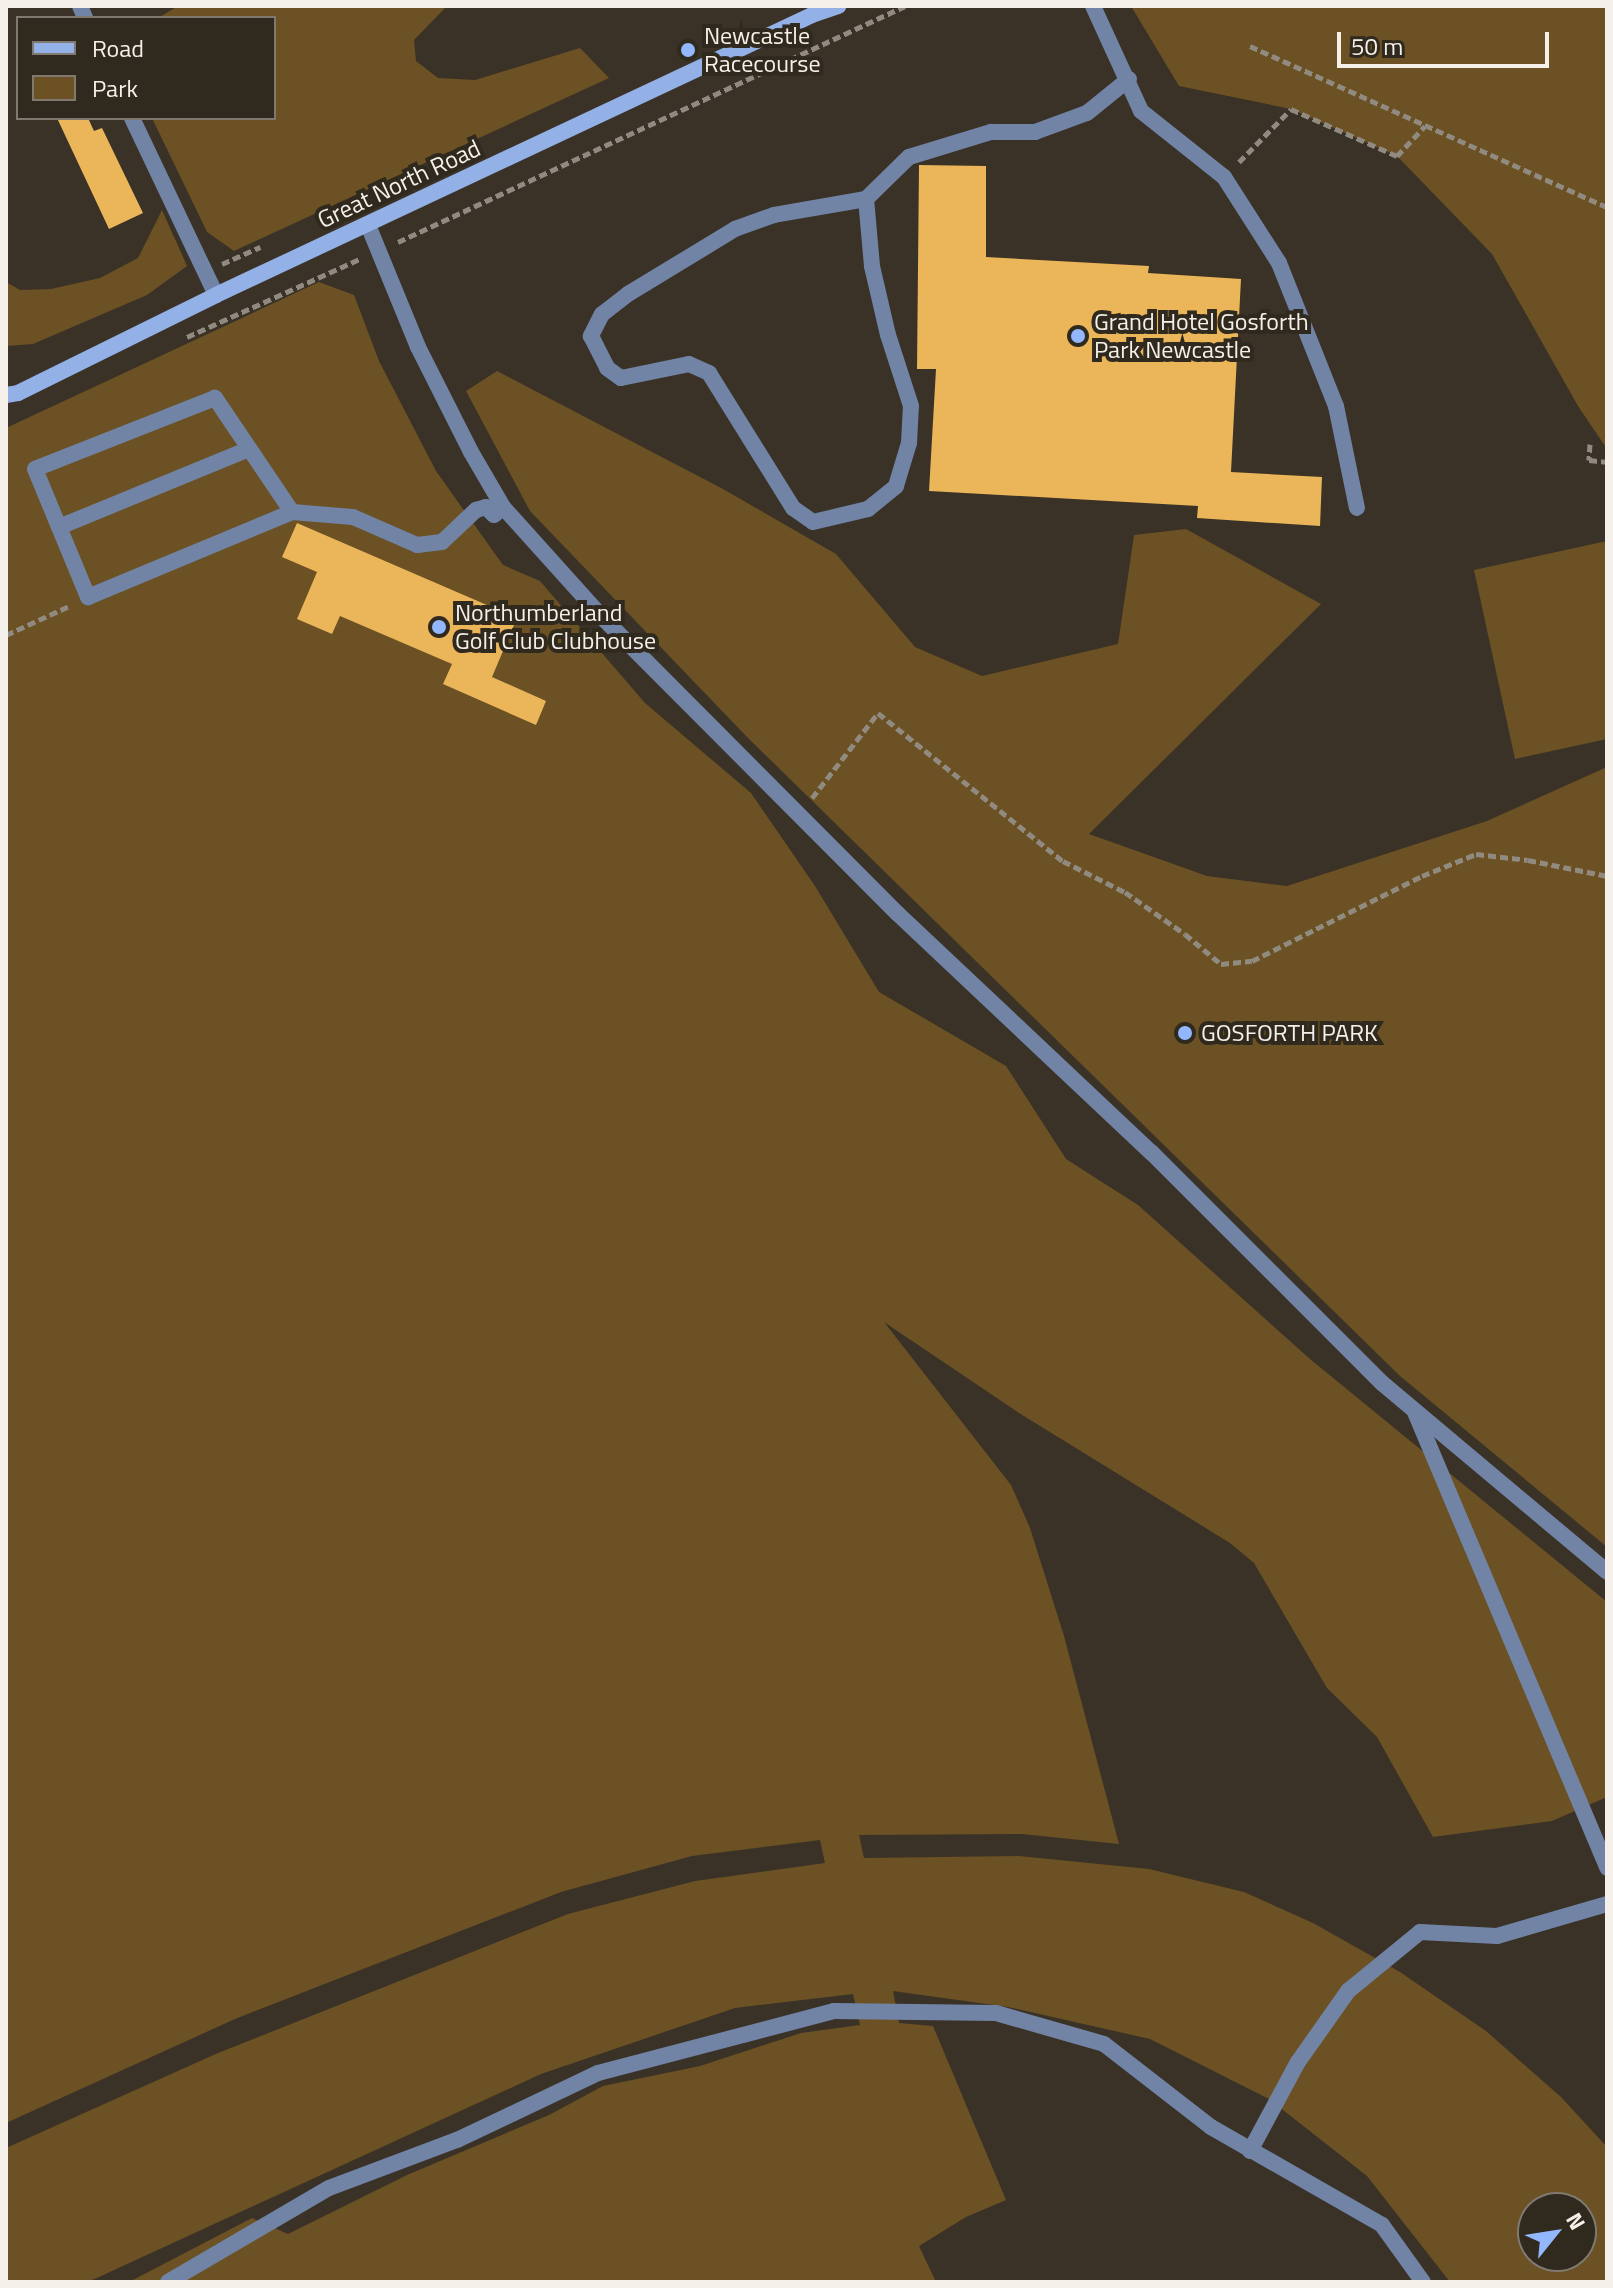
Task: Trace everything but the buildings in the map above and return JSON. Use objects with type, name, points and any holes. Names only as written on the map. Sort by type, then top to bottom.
[{"type":"main road","name":"Great North Road","points":[[10,396],[818,10],[838,6]]},
{"type":"street","points":[[1093,6],[1141,111],[1224,177],[1279,263],[1336,406],[1357,508]]},
{"type":"street","points":[[866,199],[872,266],[888,335],[911,406],[909,443],[896,486],[868,509],[813,522],[793,508],[709,373],[689,364],[621,378],[607,368],[591,336],[602,314],[628,294],[735,229],[774,215],[866,199],[909,157],[991,132],[1035,132],[1087,113],[1129,79]]},
{"type":"street","points":[[133,120],[216,295]]},
{"type":"street","points":[[368,225],[418,347],[471,452],[503,507],[602,617],[897,913],[1151,1152],[1382,1383],[1607,1572]]},
{"type":"street","points":[[292,512],[215,398],[35,469],[88,597],[292,512],[353,517],[417,545],[442,542],[476,510],[486,507],[494,515],[503,507]]},
{"type":"street","points":[[59,527],[249,449]]},
{"type":"street","points":[[1414,1410],[1607,1868]]},
{"type":"street","points":[[1250,2151],[1298,2062],[1348,1991],[1420,1932],[1497,1936],[1607,1904]]},
{"type":"street","points":[[168,2282],[329,2188],[457,2140],[598,2073],[834,2011],[996,2013],[1104,2044],[1211,2127],[1382,2225],[1423,2282]]},
{"type":"path","points":[[182,340],[905,6]]},
{"type":"path","points":[[1250,46],[1607,207]]},
{"type":"path","points":[[1224,177],[1291,109],[1397,156],[1425,126]]},
{"type":"path","points":[[1590,444],[1589,460],[1607,462]]},
{"type":"path","points":[[6,635],[88,597]]},
{"type":"path","points":[[800,815],[841,756],[878,713],[1063,861],[1125,892],[1221,964],[1252,961],[1422,876],[1476,854],[1528,860],[1607,876]]},
{"type":"green space","points":[[178,6],[447,6],[414,40],[416,61],[438,78],[475,80],[580,48],[609,78],[234,251],[207,232],[153,120],[276,120],[276,16],[161,16]]},
{"type":"green space","points":[[1131,6],[1607,6],[1607,449],[1578,406],[1492,254],[1397,156],[1291,109],[1179,86]]},
{"type":"green space","points":[[162,210],[187,266],[147,295],[33,344],[6,346],[6,282],[20,290],[51,289],[100,278],[138,258]]},
{"type":"green space","points":[[319,282],[354,295],[379,361],[436,471],[503,565],[540,581],[645,703],[751,793],[815,886],[879,992],[1006,1066],[1066,1159],[1138,1205],[1310,1359],[1607,1602],[1607,1797],[1552,1821],[1433,1837],[1377,1737],[1327,1688],[1254,1563],[1230,1543],[1019,1413],[884,1322],[1011,1485],[1030,1528],[1064,1636],[1119,1844],[1022,1834],[859,1835],[864,1858],[1019,1856],[1149,1869],[1244,1892],[1313,1923],[1400,1972],[1486,2031],[1561,2097],[1607,2147],[1607,2282],[1450,2282],[1367,2176],[1269,2099],[1150,2039],[1008,2007],[893,1991],[899,2023],[933,2026],[1006,2200],[966,2217],[919,2246],[936,2282],[129,2282],[252,2218],[288,2234],[407,2175],[549,2115],[603,2086],[700,2066],[801,2033],[860,2025],[853,1994],[735,2008],[541,2074],[88,2282],[6,2282],[6,2148],[218,2053],[568,1914],[695,1881],[825,1863],[820,1840],[692,1856],[561,1892],[235,2019],[6,2123],[6,428]]},
{"type":"green space","points":[[497,371],[723,489],[836,554],[915,647],[982,676],[1118,644],[1134,535],[1186,529],[1321,604],[1089,834],[1207,876],[1287,886],[1487,821],[1607,767],[1607,1547],[1400,1376],[747,737],[530,511],[466,391]]},
{"type":"green space","points":[[1607,541],[1607,739],[1515,759],[1474,570]]},
{"type":"place","name":"Newcastle Racecourse","points":[[688,50]]},
{"type":"place","name":"Grand Hotel Gosforth Park Newcastle","points":[[1078,336]]},
{"type":"place","name":"Northumberland Golf Club Clubhouse","points":[[439,627]]},
{"type":"place","name":"GOSFORTH PARK","points":[[1185,1033]]}]
